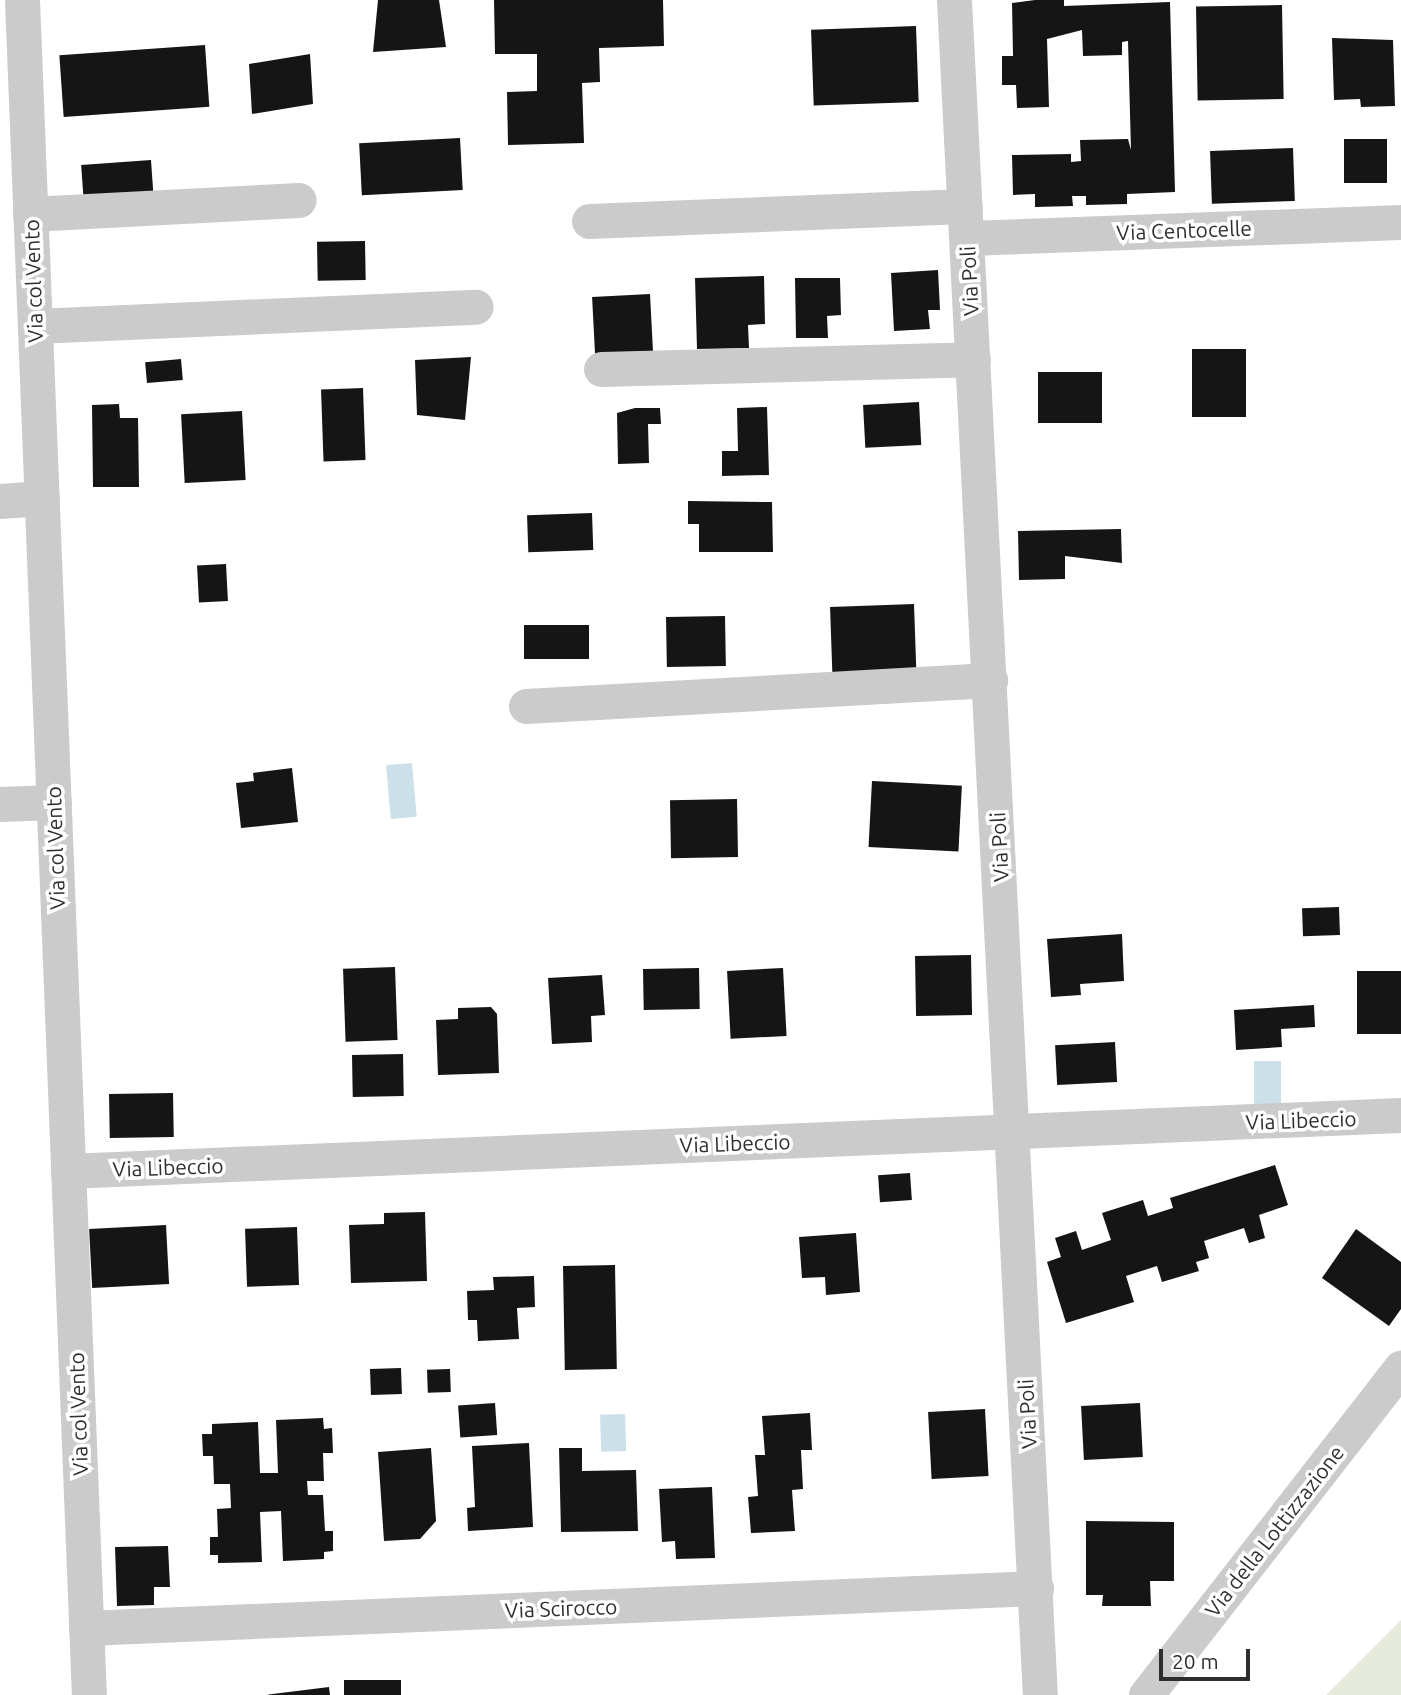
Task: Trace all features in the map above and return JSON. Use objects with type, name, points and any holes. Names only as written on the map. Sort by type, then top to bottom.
[{"type":"street","name":"Via col Vento","points":[[22,0],[20,232],[35,326],[89,1695]]},
{"type":"street","name":"Via Poli","points":[[954,0],[1014,1132],[1040,1695]]},
{"type":"street","points":[[20,232],[299,200]]},
{"type":"street","name":"Via Centocelle","points":[[589,221],[1401,222]]},
{"type":"street","points":[[35,326],[476,307]]},
{"type":"street","points":[[601,369],[973,359]]},
{"type":"street","points":[[0,500],[42,498]]},
{"type":"street","points":[[526,706],[990,680]]},
{"type":"street","points":[[0,804],[54,802]]},
{"type":"street","name":"Via Libeccio","points":[[68,1171],[1401,1115]]},
{"type":"street","name":"Via della Lottizzazione","points":[[1146,1695],[1401,1367]]},
{"type":"street","name":"Via Scirocco","points":[[86,1628],[1036,1588]]},
{"type":"shaded area","points":[[1401,1620],[1401,1695],[1326,1695]]},
{"type":"water","points":[[412,763],[417,817],[391,819],[386,765]]},
{"type":"water","points":[[1254,1061],[1281,1061],[1281,1108],[1254,1108]]},
{"type":"water","points":[[625,1414],[626,1451],[601,1452],[600,1415]]},
{"type":"building","points":[[378,0],[439,0],[446,47],[373,52]]},
{"type":"building","points":[[494,0],[663,0],[664,46],[599,48],[600,82],[582,83],[584,143],[508,145],[507,92],[537,91],[537,54],[495,54]]},
{"type":"building","points":[[1064,0],[1064,6],[1170,2],[1175,192],[1127,194],[1127,204],[1086,205],[1086,196],[1072,196],[1073,206],[1035,207],[1035,194],[1013,195],[1012,155],[1071,154],[1071,162],[1081,161],[1080,140],[1128,139],[1131,150],[1128,41],[1122,42],[1122,55],[1083,56],[1082,30],[1047,39],[1049,107],[1017,108],[1016,85],[1002,85],[1002,56],[1013,56],[1012,3]]},
{"type":"building","points":[[1282,5],[1284,99],[1198,100],[1196,7]]},
{"type":"building","points":[[916,26],[919,102],[814,106],[811,30]]},
{"type":"building","points":[[1332,38],[1393,40],[1395,106],[1361,107],[1360,99],[1334,100]]},
{"type":"building","points":[[205,45],[209,107],[64,117],[59,55]]},
{"type":"building","points":[[310,54],[313,104],[252,114],[249,64]]},
{"type":"building","points":[[460,138],[463,190],[362,195],[359,143]]},
{"type":"building","points":[[1344,139],[1387,139],[1387,183],[1344,183]]},
{"type":"building","points":[[1293,148],[1295,201],[1212,204],[1210,151]]},
{"type":"building","points":[[151,160],[154,199],[84,204],[81,165]]},
{"type":"building","points":[[365,241],[366,280],[318,281],[317,242]]},
{"type":"building","points":[[938,270],[940,310],[928,310],[930,329],[894,331],[891,273]]},
{"type":"building","points":[[764,276],[765,324],[748,325],[749,348],[697,349],[695,278]]},
{"type":"building","points":[[795,278],[840,278],[841,315],[827,316],[828,338],[796,338]]},
{"type":"building","points":[[650,294],[653,359],[595,362],[592,297]]},
{"type":"building","points":[[1192,349],[1246,349],[1246,417],[1192,417]]},
{"type":"building","points":[[471,357],[465,420],[417,415],[415,360]]},
{"type":"building","points":[[181,359],[183,380],[147,383],[145,362]]},
{"type":"building","points":[[1038,372],[1102,372],[1102,423],[1038,423]]},
{"type":"building","points":[[363,388],[366,460],[324,461],[321,389]]},
{"type":"building","points":[[919,402],[921,445],[865,448],[863,405]]},
{"type":"building","points":[[119,404],[120,418],[138,418],[139,487],[93,487],[92,405]]},
{"type":"building","points":[[767,407],[769,475],[722,476],[722,451],[738,451],[737,408]]},
{"type":"building","points":[[635,408],[660,408],[661,424],[648,424],[649,463],[618,464],[617,413]]},
{"type":"building","points":[[242,411],[246,480],[185,483],[181,414]]},
{"type":"building","points":[[688,501],[772,502],[773,552],[699,552],[699,524],[688,524]]},
{"type":"building","points":[[592,513],[593,550],[528,552],[527,515]]},
{"type":"building","points":[[1121,529],[1122,563],[1065,556],[1065,579],[1019,580],[1018,531]]},
{"type":"building","points":[[226,564],[228,601],[199,602],[197,566]]},
{"type":"building","points":[[914,604],[916,671],[832,674],[830,607]]},
{"type":"building","points":[[725,616],[726,666],[667,667],[666,617]]},
{"type":"building","points":[[524,625],[589,625],[589,659],[524,659]]},
{"type":"building","points":[[292,768],[298,822],[241,828],[236,783],[254,781],[253,773]]},
{"type":"building","points":[[872,781],[962,786],[958,852],[869,847]]},
{"type":"building","points":[[737,799],[738,857],[671,858],[670,800]]},
{"type":"building","points":[[1339,907],[1340,935],[1303,936],[1302,908]]},
{"type":"building","points":[[1122,934],[1124,981],[1080,984],[1081,995],[1051,997],[1047,939]]},
{"type":"building","points":[[971,955],[972,1015],[916,1016],[915,956]]},
{"type":"building","points":[[395,967],[398,1040],[346,1042],[343,969]]},
{"type":"building","points":[[699,968],[700,1009],[644,1010],[643,969]]},
{"type":"building","points":[[783,968],[787,1036],[731,1039],[727,971]]},
{"type":"building","points":[[1357,971],[1401,971],[1401,1034],[1357,1034]]},
{"type":"building","points":[[602,975],[605,1015],[591,1016],[592,1042],[552,1044],[548,978]]},
{"type":"building","points":[[1314,1005],[1315,1027],[1281,1029],[1282,1047],[1236,1050],[1234,1010]]},
{"type":"building","points":[[491,1007],[497,1014],[499,1073],[438,1075],[436,1020],[458,1019],[458,1008]]},
{"type":"building","points":[[1115,1042],[1117,1082],[1057,1085],[1055,1045]]},
{"type":"building","points":[[403,1054],[404,1096],[353,1097],[352,1055]]},
{"type":"building","points":[[173,1093],[174,1137],[110,1138],[109,1094]]},
{"type":"building","points":[[1275,1165],[1288,1205],[1259,1215],[1265,1238],[1249,1243],[1244,1228],[1204,1241],[1209,1258],[1196,1262],[1199,1271],[1162,1282],[1157,1266],[1126,1276],[1134,1302],[1066,1323],[1047,1262],[1061,1257],[1055,1238],[1076,1231],[1082,1250],[1111,1240],[1102,1213],[1143,1200],[1148,1216],[1173,1208],[1170,1198]]},
{"type":"building","points":[[910,1173],[912,1200],[880,1202],[878,1175]]},
{"type":"building","points":[[425,1212],[427,1281],[351,1283],[349,1225],[384,1224],[384,1213]]},
{"type":"building","points":[[166,1225],[169,1284],[92,1288],[89,1229]]},
{"type":"building","points":[[297,1227],[299,1285],[247,1287],[245,1229]]},
{"type":"building","points":[[1356,1229],[1401,1262],[1401,1309],[1389,1326],[1322,1278]]},
{"type":"building","points":[[856,1233],[860,1292],[826,1295],[825,1277],[802,1278],[799,1237]]},
{"type":"building","points":[[615,1265],[617,1369],[565,1370],[563,1266]]},
{"type":"building","points":[[534,1276],[535,1307],[517,1308],[519,1339],[478,1341],[477,1320],[468,1320],[467,1291],[494,1290],[493,1277]]},
{"type":"building","points":[[401,1368],[402,1394],[371,1395],[370,1369]]},
{"type":"building","points":[[450,1369],[451,1392],[428,1393],[427,1370]]},
{"type":"building","points":[[495,1403],[497,1435],[460,1438],[458,1406]]},
{"type":"building","points":[[1140,1403],[1143,1457],[1084,1460],[1081,1406]]},
{"type":"building","points":[[985,1409],[989,1476],[932,1479],[928,1412]]},
{"type":"building","points":[[810,1413],[812,1450],[801,1450],[803,1489],[792,1490],[795,1531],[751,1533],[748,1497],[758,1496],[755,1455],[765,1455],[762,1416]]},
{"type":"building","points":[[323,1418],[324,1429],[332,1428],[333,1453],[323,1453],[324,1481],[307,1481],[308,1495],[323,1495],[325,1531],[333,1531],[333,1551],[324,1552],[324,1559],[283,1561],[281,1511],[260,1512],[262,1562],[218,1563],[218,1555],[210,1555],[210,1537],[218,1537],[217,1509],[231,1508],[230,1484],[214,1484],[213,1456],[203,1456],[202,1434],[212,1434],[212,1424],[258,1422],[260,1473],[278,1473],[276,1420]]},
{"type":"building","points":[[529,1443],[533,1527],[468,1531],[467,1508],[475,1507],[472,1446]]},
{"type":"building","points":[[431,1448],[436,1521],[420,1539],[384,1541],[378,1452]]},
{"type":"building","points":[[559,1448],[582,1448],[582,1471],[636,1470],[638,1531],[561,1532]]},
{"type":"building","points":[[712,1487],[715,1558],[676,1559],[675,1541],[662,1542],[659,1489]]},
{"type":"building","points":[[1086,1521],[1174,1522],[1174,1581],[1150,1581],[1151,1606],[1102,1606],[1103,1595],[1086,1595]]},
{"type":"building","points":[[168,1546],[170,1587],[154,1587],[154,1605],[117,1606],[115,1547]]},
{"type":"building","points":[[344,1680],[401,1680],[401,1695],[344,1695]]},
{"type":"building","points":[[329,1687],[330,1695],[269,1695],[268,1694]]}]
